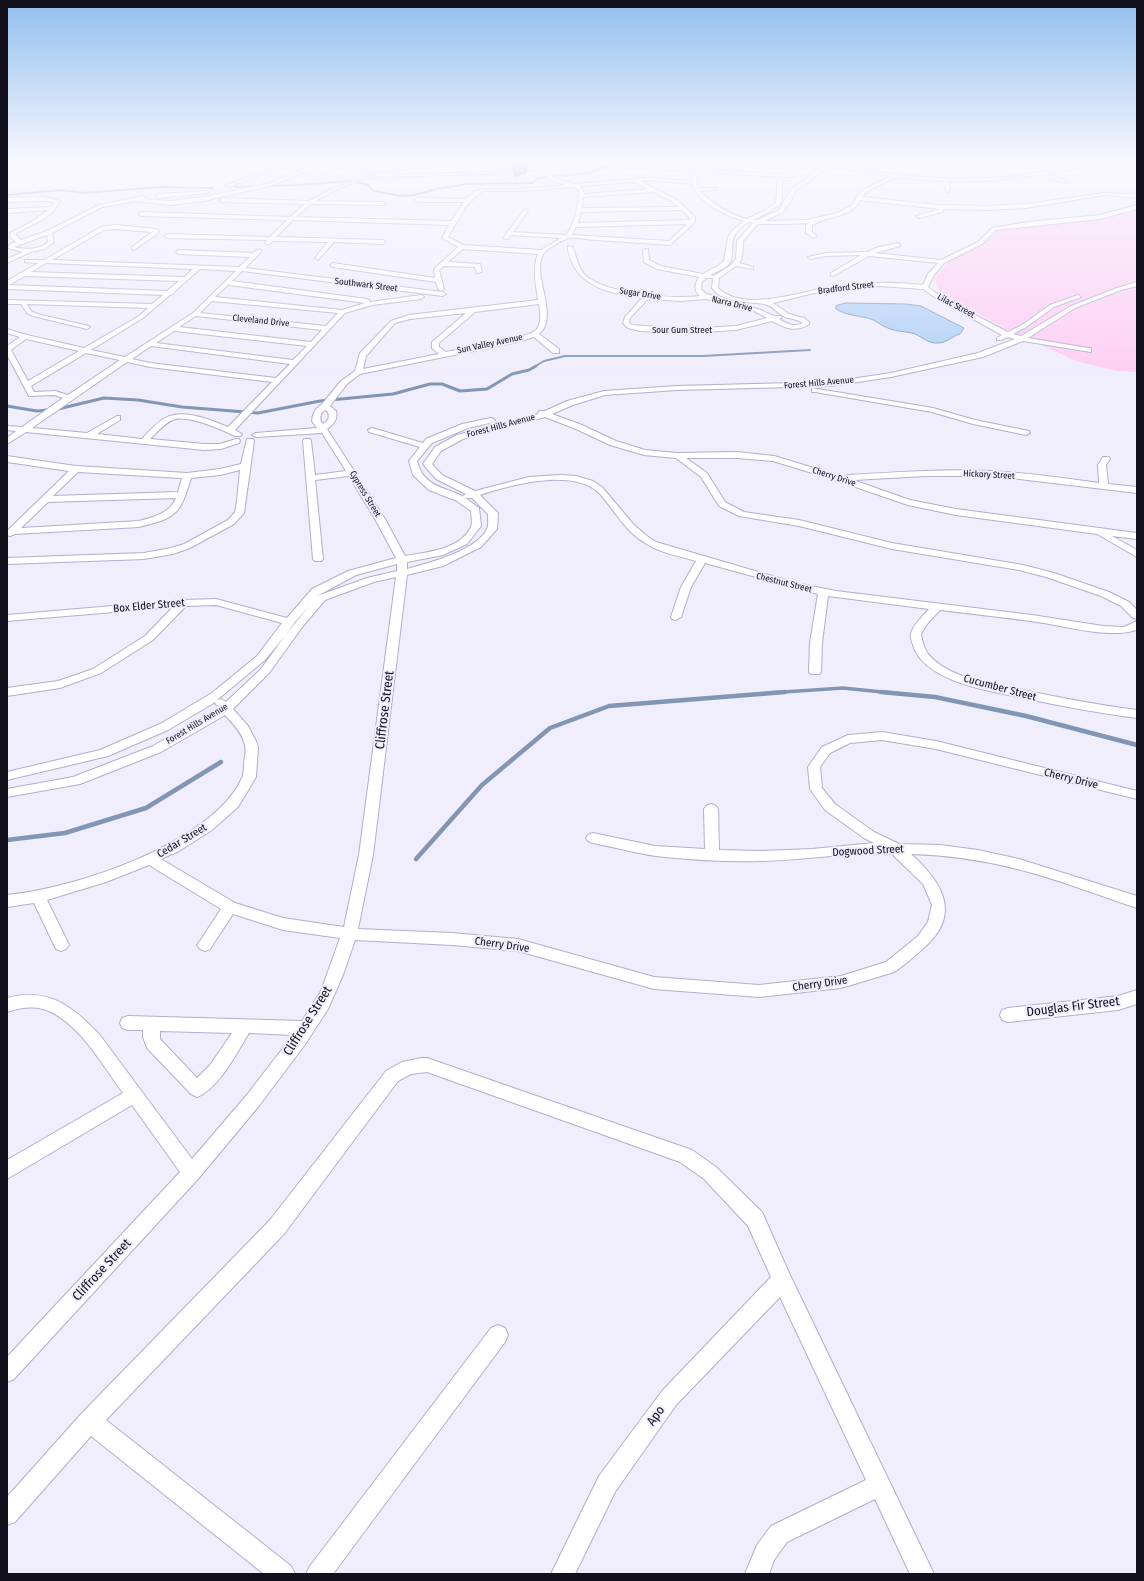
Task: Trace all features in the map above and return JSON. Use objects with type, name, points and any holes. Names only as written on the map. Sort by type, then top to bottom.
[{"type":"street","points":[[10,237],[22,241],[37,239],[50,241]]},
{"type":"street","points":[[35,237],[10,246],[17,250],[36,249]]},
{"type":"street","points":[[7,261],[49,245],[51,242],[50,237]]},
{"type":"street","points":[[134,248],[150,237]]},
{"type":"street","points":[[194,237],[382,242]]},
{"type":"street","points":[[266,245],[273,237]]},
{"type":"street","points":[[446,237],[445,238],[462,247],[542,252],[566,237]]},
{"type":"street","points":[[503,242],[506,237]]},
{"type":"street","points":[[578,237],[670,243],[677,237]]},
{"type":"street","points":[[704,276],[725,265],[730,257],[729,240],[731,237]]},
{"type":"street","points":[[646,250],[644,258],[654,266],[670,271],[716,277],[735,264],[739,259],[740,241],[744,237]]},
{"type":"street","name":"Lilac Street","points":[[986,237],[980,243],[942,262],[931,274],[925,287],[942,300],[1008,335],[1021,339],[1088,350]]},
{"type":"street","points":[[76,238],[84,238]]},
{"type":"street","points":[[7,284],[84,238]]},
{"type":"street","points":[[318,258],[332,241]]},
{"type":"street","points":[[833,274],[867,255],[898,245]]},
{"type":"street","points":[[7,428],[208,447],[221,446],[235,435],[243,417],[254,405],[344,312],[356,306],[375,302],[443,294],[436,270],[462,247]]},
{"type":"street","name":"Sugar Drive","points":[[570,247],[574,261],[586,278],[618,292],[681,299],[708,298]]},
{"type":"street","points":[[14,258],[17,250]]},
{"type":"street","points":[[7,442],[62,402],[195,314],[229,283],[257,253],[179,252]]},
{"type":"street","name":"Sun Valley Avenue","points":[[324,429],[317,423],[317,415],[319,410],[346,380],[358,372],[518,340],[540,330],[542,326],[542,302],[537,266],[539,256],[542,252]]},
{"type":"street","points":[[811,257],[826,255],[867,255],[942,262]]},
{"type":"street","name":"Southwark Street","points":[[27,261],[242,269],[443,294]]},
{"type":"street","points":[[442,264],[478,265],[479,272]]},
{"type":"street","points":[[735,264],[751,268]]},
{"type":"street","points":[[333,265],[440,281]]},
{"type":"street","points":[[27,386],[127,326],[154,306],[199,267]]},
{"type":"street","points":[[24,274],[186,279]]},
{"type":"street","name":"Narra Drive","points":[[704,276],[699,283],[698,289],[708,298],[757,310]]},
{"type":"street","name":"Narra Drive","points":[[716,277],[715,288],[719,293],[770,304]]},
{"type":"street","name":"Forest Hills Avenue","points":[[7,776],[104,753],[164,727],[216,696],[260,658],[316,591],[352,573],[402,566],[440,564],[478,545],[492,529],[493,514],[474,494],[439,477],[427,464],[438,449],[460,437],[546,414],[570,403],[604,393],[677,388],[782,384],[852,376],[967,352],[1008,335],[1052,306],[1137,278]]},
{"type":"street","points":[[229,283],[375,302]]},
{"type":"street","name":"Bradford Street","points":[[757,310],[799,294],[850,286],[890,284],[925,287]]},
{"type":"street","name":"Forest Hills Avenue","points":[[7,793],[75,781],[157,749],[226,709],[265,671],[299,624],[321,598],[371,580],[402,566],[440,554],[464,542],[476,526],[476,510],[460,499],[432,488],[416,474],[413,461],[429,441],[465,426],[535,410],[577,395],[607,388],[710,382],[831,384],[891,375],[980,355],[1021,339],[1074,307],[1119,289],[1137,284]]},
{"type":"street","points":[[7,287],[171,292]]},
{"type":"street","points":[[1106,287],[1137,292]]},
{"type":"street","points":[[708,298],[724,295]]},
{"type":"street","name":"Sour Gum Street","points":[[646,296],[627,318],[626,323],[630,327],[654,331],[686,331],[736,328],[772,320]]},
{"type":"street","points":[[212,299],[344,312]]},
{"type":"street","points":[[740,306],[752,301]]},
{"type":"street","points":[[7,302],[154,306]]},
{"type":"street","points":[[358,372],[363,355],[393,322],[409,317],[542,302]]},
{"type":"street","points":[[23,303],[29,312],[34,315],[87,327]]},
{"type":"street","points":[[757,310],[767,314],[772,320],[781,324],[795,327],[802,326],[807,323],[802,319],[787,315],[770,304]]},
{"type":"street","points":[[444,354],[436,348],[435,342],[474,309]]},
{"type":"street","name":"Cleveland Drive","points":[[195,314],[327,328]]},
{"type":"street","points":[[772,320],[787,315]]},
{"type":"street","points":[[175,328],[312,344]]},
{"type":"street","points":[[7,331],[25,337],[150,365],[278,380]]},
{"type":"street","points":[[534,334],[556,351]]},
{"type":"street","points":[[25,337],[7,349],[32,394],[56,392],[70,398]]},
{"type":"street","points":[[150,344],[295,362]]},
{"type":"street","points":[[782,384],[933,410],[973,422],[1026,433]]},
{"type":"street","points":[[145,440],[166,420],[174,417],[183,417],[213,424],[235,435],[253,438],[324,429],[331,422],[333,414],[326,404]]},
{"type":"street","name":"Cherry Drive","points":[[535,410],[627,448],[677,456],[754,456],[793,464],[908,502],[956,512],[1137,536]]},
{"type":"street","points":[[90,435],[117,418]]},
{"type":"street","name":"Cypress Street","points":[[324,429],[380,519],[402,566]]},
{"type":"street","points":[[372,430],[425,446]]},
{"type":"street","points":[[7,561],[144,556],[173,552],[187,546],[231,522],[239,513],[242,501],[245,466],[253,438]]},
{"type":"street","points":[[307,441],[318,559]]},
{"type":"street","points":[[677,456],[704,475],[722,504],[742,514],[798,524],[892,546],[1005,564],[1050,575],[1105,594],[1124,604],[1137,616]]},
{"type":"street","points":[[7,459],[76,469],[187,476],[216,473],[245,466]]},
{"type":"street","points":[[1104,487],[1102,465],[1106,459]]},
{"type":"street","points":[[10,533],[76,469]]},
{"type":"street","points":[[311,478],[352,473]]},
{"type":"street","name":"Hickory Street","points":[[841,479],[930,473],[974,473],[1034,477],[1137,490]]},
{"type":"street","points":[[10,533],[139,524],[154,520],[169,513],[178,505],[187,476]]},
{"type":"street","name":"Chestnut Street","points":[[460,499],[526,480],[570,479],[590,483],[601,490],[629,526],[651,543],[676,553],[785,584],[823,592],[936,608],[1052,620],[1114,630],[1125,630],[1137,624]]},
{"type":"street","points":[[46,499],[181,495]]},
{"type":"street","points":[[1097,531],[1137,554]]},
{"type":"street","points":[[676,617],[680,598],[687,583],[702,560]]},
{"type":"street","name":"Cliffrose Street","points":[[7,1372],[192,1173],[247,1110],[275,1073],[328,993],[350,934],[359,894],[373,807],[402,566]]},
{"type":"street","points":[[815,672],[816,643],[823,592]]},
{"type":"street","name":"Box Elder Street","points":[[7,618],[183,603],[216,602],[289,622]]},
{"type":"street","points":[[7,692],[60,684],[97,671],[149,638],[183,603]]},
{"type":"street","name":"Cucumber Street","points":[[936,608],[916,634],[918,647],[926,658],[943,670],[964,680],[1006,691],[1080,707],[1137,714]]},
{"type":"street","name":"Cedar Street","points":[[7,901],[38,897],[118,873],[151,860],[215,821],[235,802],[245,785],[253,764],[252,746],[244,731],[216,696]]},
{"type":"street","name":"Cherry Drive","points":[[151,860],[230,907],[283,924],[350,934],[452,939],[518,945],[654,983],[759,991],[841,982],[891,967],[923,940],[935,924],[939,905],[929,881],[895,848],[869,835],[830,807],[816,789],[814,767],[826,750],[848,739],[882,736],[936,745],[1137,795]]},
{"type":"street","points":[[711,809],[712,855]]},
{"type":"street","name":"Dogwood Street","points":[[593,838],[655,851],[712,855],[797,855],[869,848],[940,850],[984,856],[1018,864],[1137,902]]},
{"type":"street","points":[[38,897],[61,945]]},
{"type":"street","points":[[205,945],[230,907]]},
{"type":"street","name":"Douglas Fir Street","points":[[1008,1015],[1118,1003],[1137,997]]},
{"type":"street","points":[[7,1005],[19,1001],[37,1000],[56,1007],[76,1022],[93,1039],[192,1173]]},
{"type":"street","points":[[128,1023],[306,1028]]},
{"type":"street","points":[[152,1024],[151,1037],[153,1043],[197,1089],[216,1070],[245,1026]]},
{"type":"street","points":[[7,1514],[90,1421],[277,1227],[392,1076],[407,1066],[427,1065],[686,1156],[710,1173],[755,1219],[782,1280],[922,1574]]},
{"type":"street","points":[[7,1170],[134,1095]]},
{"type":"street","name":"Apo","points":[[563,1574],[606,1484],[669,1398],[782,1280]]},
{"type":"street","points":[[318,1574],[498,1335]]},
{"type":"street","points":[[90,1421],[283,1574]]},
{"type":"street","points":[[757,1574],[765,1553],[779,1534],[879,1485]]},
{"type":"shaded area","points":[[991,237],[1137,237],[1137,372],[1117,371],[1076,361],[1006,329],[948,297],[938,289],[934,278],[950,260],[983,244]]},
{"type":"water","points":[[846,303],[906,304],[921,306],[964,328],[960,334],[947,341],[935,343],[915,334],[891,329],[871,319],[848,314],[836,309],[836,306]]},
{"type":"waterway","points":[[534,367],[544,361],[565,356],[703,356],[810,350]]},
{"type":"waterway","points":[[7,406],[37,411],[58,409],[104,398],[138,400],[182,407],[258,413],[320,401],[393,394],[430,384],[442,384],[460,391],[487,389],[512,374],[529,370],[536,366]]},
{"type":"waterway","points":[[769,693],[843,688],[892,693]]},
{"type":"waterway","points":[[416,859],[482,785],[550,728],[609,706],[785,692]]},
{"type":"waterway","points":[[881,692],[935,697],[1026,716],[1137,745]]},
{"type":"waterway","points":[[7,840],[65,833],[146,808],[221,762]]}]
